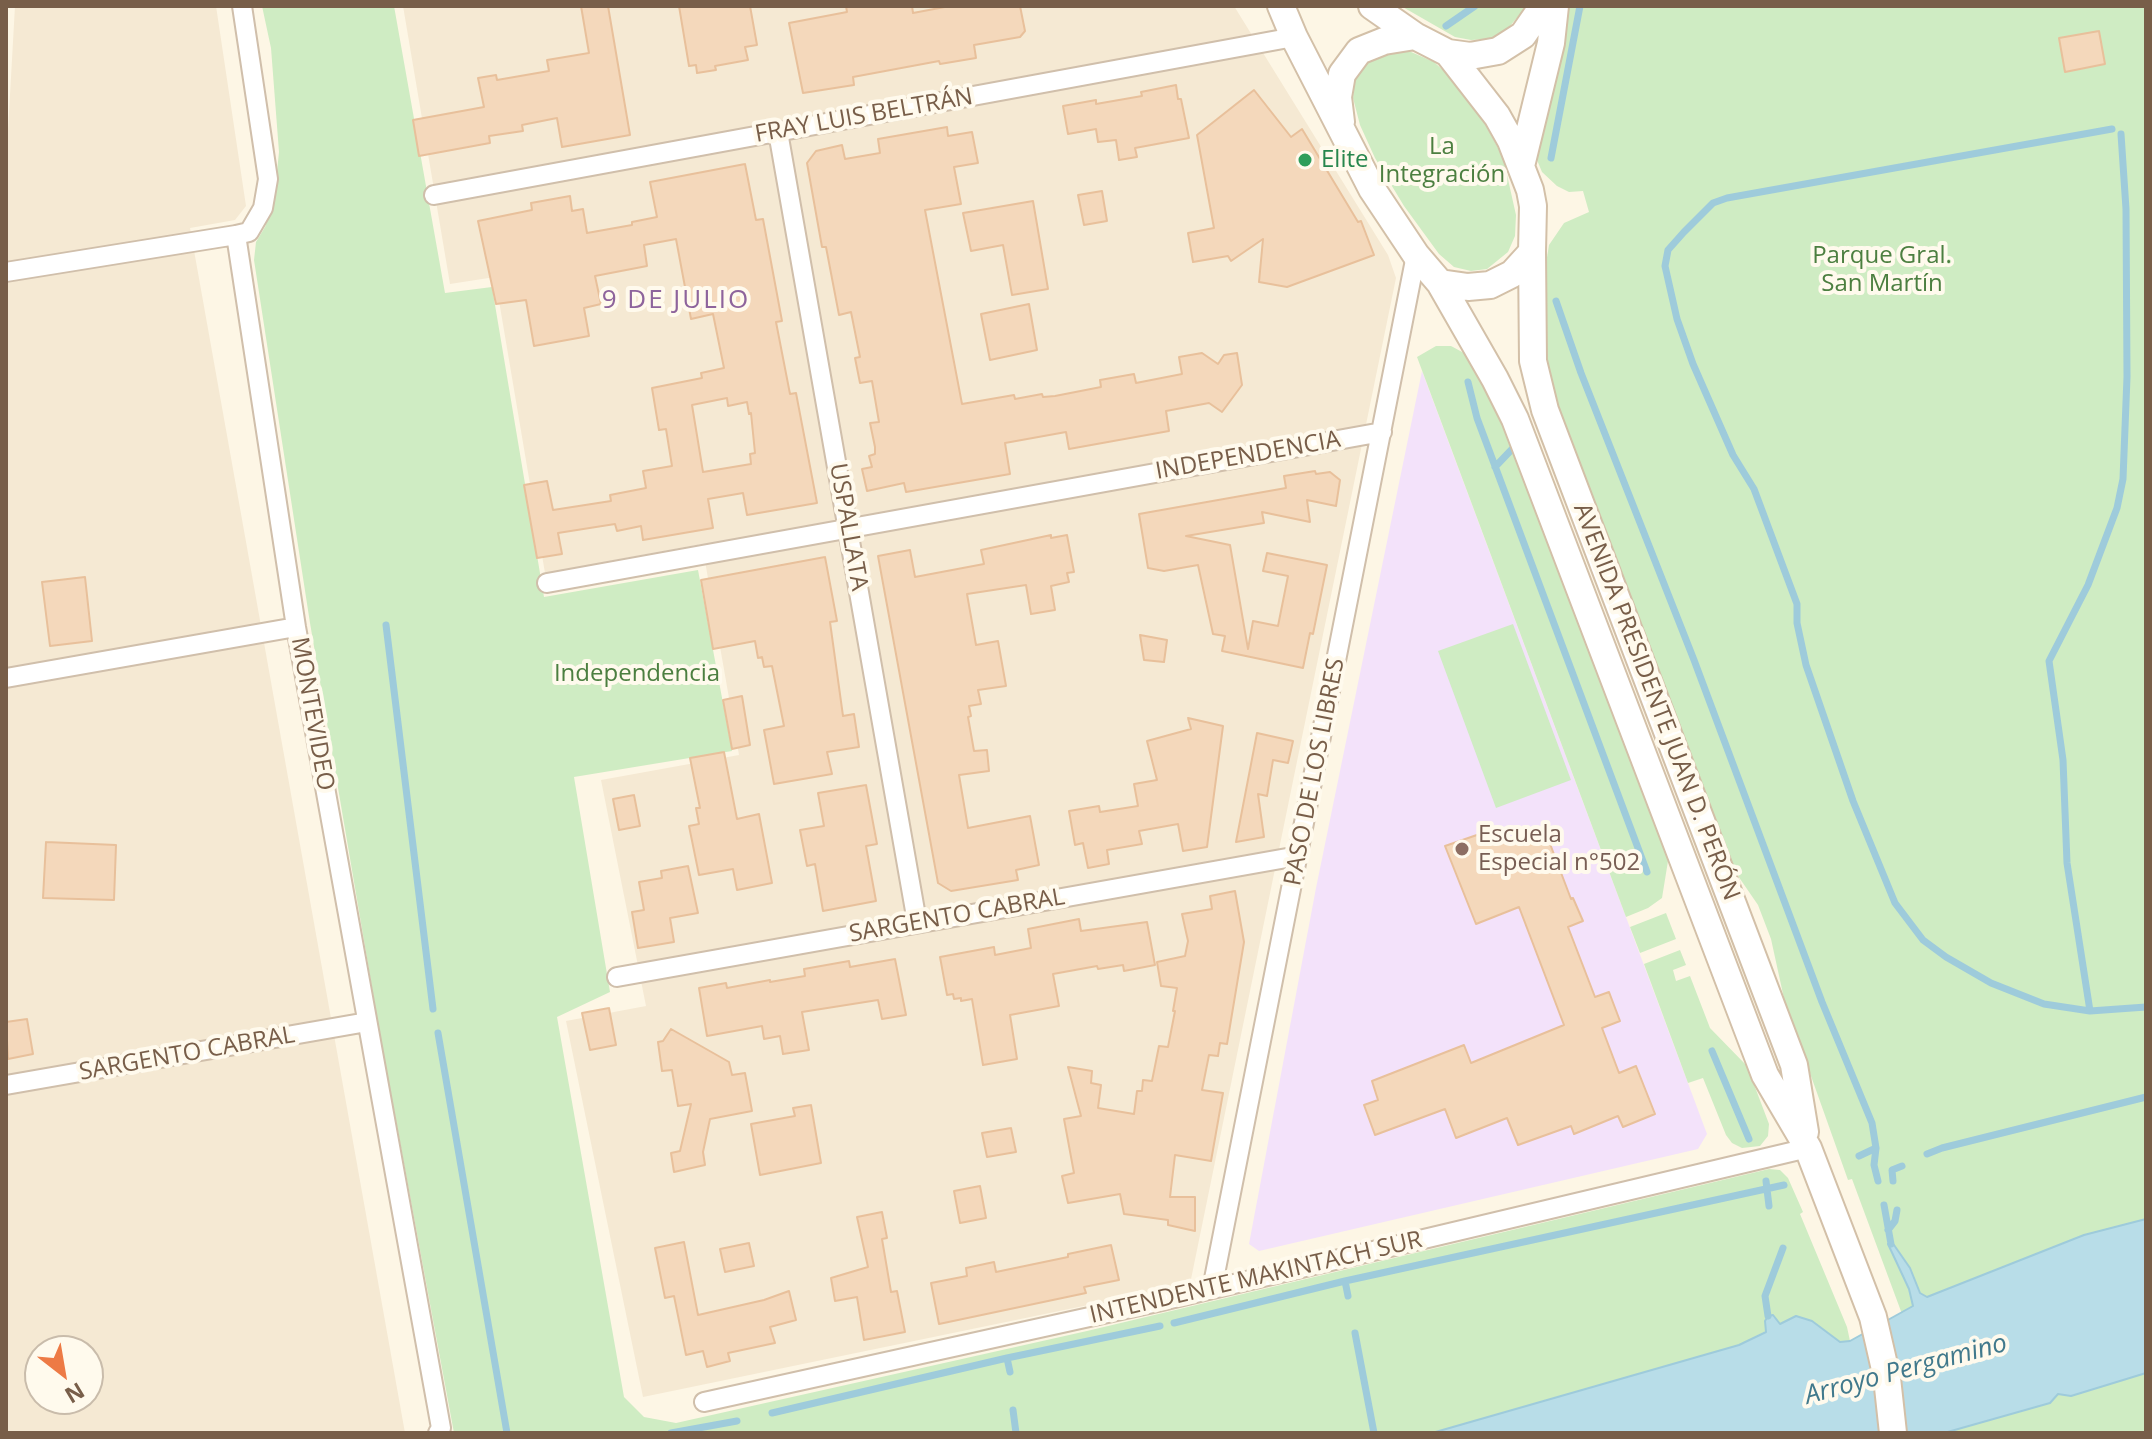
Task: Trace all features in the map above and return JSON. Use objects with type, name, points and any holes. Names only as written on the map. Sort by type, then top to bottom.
[{"type":"main road","name":"AVENIDA PRESIDENTE JUAN D. PERÓN","points":[[1281,6],[1372,189],[1416,255],[1440,283],[1515,419],[1658,802],[1765,1075],[1808,1148],[1873,1317],[1887,1378],[1893,1433]]},
{"type":"main road","name":"AVENIDA PRESIDENTE JUAN D. PERÓN","points":[[1372,6],[1415,36],[1448,53],[1497,116],[1521,166],[1533,206],[1533,361],[1545,410],[1794,1065],[1808,1148]]},
{"type":"main road","points":[[1448,53],[1470,56],[1498,51],[1523,35],[1543,6]]},
{"type":"main road","points":[[1521,166],[1551,43],[1555,6]]},
{"type":"main road","name":"AVENIDA PRESIDENTE JUAN D. PERÓN","points":[[1345,137],[1338,97],[1342,74],[1359,51],[1384,41],[1415,36]]},
{"type":"main road","points":[[1440,283],[1468,287],[1490,285],[1512,274],[1532,252]]},
{"type":"street","points":[[6,272],[249,232],[263,208],[268,179],[242,6]]},
{"type":"street","name":"FRAY LUIS BELTRÁN","points":[[434,195],[1294,37]]},
{"type":"street","name":"USPALLATA","points":[[778,132],[917,922]]},
{"type":"street","name":"MONTEVIDEO","points":[[236,235],[296,627],[441,1428],[438,1433]]},
{"type":"street","name":"PASO DE LOS LIBRES","points":[[1212,1289],[1416,255]]},
{"type":"street","name":"INDEPENDENCIA","points":[[547,583],[1382,432]]},
{"type":"street","points":[[6,678],[296,627]]},
{"type":"street","name":"SARGENTO CABRAL","points":[[617,977],[1298,856]]},
{"type":"street","name":"SARGENTO CABRAL","points":[[6,1085],[367,1022]]},
{"type":"street","name":"INTENDENTE MAKINTACH SUR","points":[[704,1402],[1212,1289],[1808,1148]]},
{"type":"shaded area","points":[[15,6],[216,6],[246,206],[235,220],[190,228],[405,1433],[6,1433],[6,166]]},
{"type":"shaded area","points":[[403,6],[1234,6],[1388,255],[1396,278],[1190,1284],[643,1397],[566,1021],[646,1006],[601,780],[739,755],[702,544],[545,573],[495,277],[450,284]]},
{"type":"shaded area","name":"Escuela Especial n°502","points":[[1422,371],[1707,1134],[1698,1149],[1259,1251],[1249,1244],[1316,888]]},
{"type":"green space","name":"Independencia","points":[[262,6],[394,6],[445,293],[492,287],[544,597],[698,570],[732,751],[574,777],[610,992],[557,1017],[624,1397],[644,1417],[676,1423],[1087,1331],[1769,1169],[1780,1170],[1788,1178],[1850,1341],[1840,1342],[1812,1321],[1796,1316],[1780,1324],[1765,1321],[1766,1331],[1739,1345],[1432,1433],[454,1433],[379,1029],[310,623],[254,260],[256,242],[274,201],[279,152],[271,48]]},
{"type":"green space","points":[[1401,6],[1527,6],[1504,33],[1471,40],[1455,37]]},
{"type":"green space","name":"Parque Gral. San Martín","points":[[1564,6],[2146,6],[2146,1219],[2083,1235],[1927,1297],[1920,1293],[1910,1268],[1894,1245],[1889,1244],[1909,1289],[1913,1306],[1902,1314],[1852,1179],[1848,1180],[1785,1003],[1771,939],[1758,905],[1733,873],[1551,391],[1544,361],[1541,293],[1549,245],[1564,223],[1589,212],[1583,191],[1569,192],[1557,186],[1542,172],[1537,160],[1540,118]]},
{"type":"green space","name":"La Integración","points":[[1402,48],[1434,62],[1456,82],[1474,104],[1503,157],[1516,215],[1515,236],[1508,252],[1487,269],[1471,271],[1454,267],[1439,254],[1404,206],[1375,158],[1360,125],[1353,98],[1355,75],[1366,62]]},
{"type":"green space","points":[[1436,346],[1451,346],[1464,353],[1483,376],[1505,420],[1661,835],[1668,861],[1662,898],[1626,917],[1417,357]]},
{"type":"green space","points":[[1513,624],[1571,780],[1496,808],[1438,651]]},
{"type":"green space","points":[[1666,913],[1676,939],[1640,953],[1630,927]]},
{"type":"green space","points":[[1680,950],[1686,965],[1673,970],[1676,981],[1690,976],[1710,1028],[1747,1066],[1769,1124],[1768,1136],[1760,1146],[1742,1148],[1732,1143],[1703,1078],[1688,1083],[1644,964]]},
{"type":"green space","points":[[2146,1373],[2146,1433],[1944,1433],[2050,1403],[2058,1394],[2071,1396]]},
{"type":"water","name":"Arroyo Pergamino","points":[[2146,1219],[2146,1373],[2071,1396],[2058,1394],[2050,1403],[1944,1433],[1432,1433],[1739,1345],[1766,1332],[1768,1316],[1773,1315],[1780,1324],[1796,1316],[1812,1321],[1840,1342],[1850,1341],[1913,1306],[1909,1289],[1888,1244],[1894,1245],[1910,1268],[1920,1293],[1927,1297],[2084,1235]]},
{"type":"building","points":[[581,6],[608,6],[630,135],[562,147],[557,118],[522,125],[523,131],[489,136],[490,143],[419,156],[413,120],[484,107],[478,78],[496,75],[497,80],[549,71],[547,60],[589,53]]},
{"type":"building","points":[[679,6],[750,6],[757,45],[745,47],[748,60],[697,73],[696,65],[689,66]]},
{"type":"building","points":[[846,6],[912,6],[913,13],[950,6],[1020,6],[1025,31],[1020,37],[974,45],[976,58],[940,64],[939,61],[853,77],[854,85],[803,93],[789,23],[847,12]]},
{"type":"building","points":[[2099,31],[2105,64],[2065,72],[2059,38]]},
{"type":"building","points":[[1176,85],[1189,138],[1135,148],[1137,157],[1119,160],[1116,140],[1098,142],[1096,129],[1068,134],[1063,106],[1142,96],[1141,92]]},
{"type":"building","points":[[1254,90],[1291,137],[1302,129],[1358,222],[1361,221],[1374,255],[1287,287],[1259,282],[1263,239],[1231,261],[1228,256],[1193,262],[1188,233],[1214,228],[1197,135]]},
{"type":"building","points":[[947,127],[948,136],[972,132],[978,163],[954,167],[961,204],[925,210],[962,404],[1014,395],[1015,399],[1042,394],[1043,397],[1055,396],[1101,387],[1100,380],[1134,374],[1136,383],[1182,374],[1179,357],[1202,353],[1218,364],[1224,355],[1237,353],[1242,385],[1222,412],[1209,403],[1166,411],[1169,431],[1069,449],[1066,432],[1005,443],[1010,474],[906,492],[904,483],[867,491],[862,469],[872,467],[869,456],[875,454],[870,423],[879,422],[872,381],[860,383],[855,358],[860,357],[851,312],[839,315],[826,247],[822,247],[807,163],[816,151],[842,145],[845,159],[880,153],[878,139]]},
{"type":"building","points":[[745,164],[756,220],[763,219],[782,321],[776,322],[790,394],[796,393],[817,503],[747,515],[743,493],[708,499],[713,528],[643,540],[641,526],[617,531],[615,524],[558,533],[562,554],[537,558],[524,485],[547,481],[553,510],[611,501],[610,495],[646,488],[643,471],[672,466],[666,429],[659,430],[652,388],[702,378],[701,373],[724,368],[713,314],[691,319],[676,239],[644,245],[647,266],[595,276],[601,304],[584,308],[589,336],[534,346],[526,300],[496,304],[478,221],[532,210],[531,203],[570,196],[572,211],[583,209],[587,233],[632,225],[632,222],[657,217],[650,182]],"holes":[[[727,398],[728,406],[747,402],[755,453],[750,454],[751,464],[703,472],[692,405]]]},
{"type":"building","points":[[1102,191],[1107,221],[1084,225],[1078,195]]},
{"type":"building","points":[[1033,201],[1048,289],[1012,295],[1003,245],[971,251],[963,213]]},
{"type":"building","points":[[1029,304],[1037,350],[990,360],[981,314]]},
{"type":"building","points":[[1315,471],[1316,474],[1330,472],[1340,480],[1336,506],[1307,500],[1310,522],[1262,512],[1264,523],[1186,536],[1230,545],[1248,649],[1253,621],[1278,626],[1288,576],[1263,571],[1267,553],[1327,565],[1303,668],[1222,651],[1225,636],[1213,634],[1198,565],[1164,571],[1148,568],[1139,514],[1286,488],[1284,476]]},
{"type":"building","points":[[1051,535],[1051,538],[1067,535],[1074,572],[1067,573],[1069,582],[1051,586],[1055,610],[1031,614],[1026,585],[967,594],[976,645],[998,641],[1006,686],[978,690],[981,704],[969,706],[974,751],[987,750],[989,771],[959,775],[968,828],[1030,816],[1039,865],[1016,870],[1018,880],[951,891],[938,883],[878,556],[910,550],[915,577],[984,564],[981,550]]},
{"type":"building","points":[[825,557],[837,621],[830,622],[843,716],[854,714],[859,747],[827,752],[832,774],[774,784],[764,730],[784,726],[772,666],[764,667],[762,657],[758,658],[755,641],[713,649],[701,580]]},
{"type":"building","points":[[85,577],[92,641],[50,646],[42,582]]},
{"type":"building","points":[[1140,635],[1167,640],[1164,662],[1144,660]]},
{"type":"building","points":[[742,696],[750,745],[732,749],[723,700]]},
{"type":"building","points":[[1188,718],[1223,726],[1207,847],[1183,851],[1178,824],[1139,831],[1142,844],[1107,850],[1109,864],[1088,868],[1083,843],[1075,845],[1069,811],[1099,806],[1100,812],[1138,806],[1134,784],[1157,780],[1147,741],[1191,729]]},
{"type":"building","points":[[1257,733],[1293,741],[1288,763],[1273,760],[1267,796],[1258,794],[1264,837],[1236,842]]},
{"type":"building","points":[[724,752],[737,819],[759,814],[772,883],[737,890],[733,869],[699,875],[689,826],[699,824],[696,808],[700,808],[690,758]]},
{"type":"building","points":[[866,785],[877,844],[866,846],[876,901],[823,911],[815,864],[807,866],[800,830],[824,826],[818,793]]},
{"type":"building","points":[[634,795],[640,826],[619,830],[613,799]]},
{"type":"building","points":[[1500,827],[1506,842],[1544,828],[1571,899],[1583,921],[1568,927],[1595,997],[1609,992],[1620,1021],[1602,1028],[1619,1073],[1636,1066],[1655,1114],[1623,1127],[1618,1116],[1574,1134],[1571,1126],[1518,1145],[1507,1118],[1456,1138],[1445,1109],[1375,1135],[1364,1105],[1378,1100],[1372,1081],[1464,1045],[1471,1063],[1564,1025],[1519,907],[1476,924],[1445,846]]},
{"type":"building","points":[[46,842],[116,845],[114,900],[43,898]]},
{"type":"building","points":[[688,866],[698,913],[670,918],[674,942],[638,948],[632,912],[644,910],[639,882],[662,878],[661,871]]},
{"type":"building","points":[[1235,891],[1244,942],[1227,1044],[1220,1043],[1218,1056],[1209,1055],[1202,1090],[1223,1093],[1211,1161],[1175,1155],[1170,1197],[1195,1197],[1195,1231],[1168,1225],[1168,1220],[1124,1214],[1120,1194],[1068,1203],[1062,1176],[1074,1173],[1064,1119],[1081,1116],[1068,1067],[1092,1071],[1091,1083],[1101,1085],[1098,1108],[1134,1114],[1137,1091],[1142,1091],[1143,1080],[1152,1081],[1159,1046],[1168,1047],[1175,1011],[1177,988],[1161,986],[1157,962],[1185,956],[1188,941],[1182,914],[1212,909],[1210,896]]},
{"type":"building","points":[[1079,919],[1081,931],[1147,922],[1155,965],[1124,971],[1123,965],[1098,969],[1097,966],[1053,974],[1059,1006],[1010,1015],[1017,1059],[983,1065],[972,999],[961,1001],[961,998],[954,999],[953,994],[947,995],[940,957],[994,947],[995,955],[1031,948],[1028,929]]},
{"type":"building","points":[[895,959],[906,1015],[882,1019],[878,1000],[802,1012],[809,1050],[783,1054],[780,1036],[764,1039],[762,1026],[707,1036],[699,988],[726,983],[727,988],[805,976],[804,969],[849,961],[850,967]]},
{"type":"building","points":[[609,1008],[616,1045],[590,1050],[582,1013]]},
{"type":"building","points":[[27,1019],[33,1054],[8,1059],[6,1022]]},
{"type":"building","points":[[671,1029],[729,1062],[732,1075],[745,1073],[752,1111],[710,1119],[703,1152],[705,1165],[674,1172],[671,1153],[680,1151],[691,1104],[678,1106],[672,1070],[662,1071],[658,1042],[663,1041]]},
{"type":"building","points":[[811,1105],[821,1163],[760,1175],[751,1124],[795,1116],[793,1108]]},
{"type":"building","points":[[1011,1128],[1016,1152],[987,1157],[982,1133]]},
{"type":"building","points":[[980,1186],[986,1218],[960,1223],[954,1191]]},
{"type":"building","points":[[882,1212],[887,1238],[882,1239],[891,1292],[897,1291],[905,1332],[864,1340],[857,1297],[835,1301],[831,1278],[868,1267],[857,1217]]},
{"type":"building","points":[[684,1242],[698,1315],[789,1291],[796,1320],[770,1327],[775,1343],[728,1353],[730,1361],[707,1367],[703,1351],[686,1355],[674,1296],[665,1298],[655,1248]]},
{"type":"building","points":[[749,1243],[754,1266],[725,1272],[720,1249]]},
{"type":"building","points":[[1111,1245],[1119,1280],[1084,1287],[1086,1293],[939,1324],[931,1283],[967,1276],[966,1268],[994,1262],[996,1272]]},
{"type":"waterway","points":[[1446,26],[1475,6]]},
{"type":"waterway","points":[[1551,158],[1580,6]]},
{"type":"waterway","points":[[2112,129],[1727,198],[1713,203],[1684,232],[1668,250],[1665,266],[1677,319],[1693,364],[1733,455],[1754,489],[1797,604],[1797,623],[1806,665],[1853,801],[1895,903],[1923,940],[1991,983],[2044,1004],[2090,1011],[2146,1007]]},
{"type":"waterway","points":[[2090,1011],[2067,863],[2063,760],[2049,661],[2088,585],[2117,508],[2123,479],[2127,377],[2126,209],[2121,134]]},
{"type":"waterway","points":[[1556,301],[1822,1002],[1872,1123],[1878,1181]]},
{"type":"waterway","points":[[1468,382],[1477,418],[1647,872]]},
{"type":"waterway","points":[[1495,467],[1515,446]]},
{"type":"waterway","points":[[386,625],[433,1009]]},
{"type":"waterway","points":[[438,1033],[507,1433]]},
{"type":"waterway","points":[[1712,1051],[1749,1139]]},
{"type":"waterway","points":[[1927,1154],[2146,1097]]},
{"type":"waterway","points":[[1859,1156],[1876,1148]]},
{"type":"waterway","points":[[1893,1181],[1892,1170],[1902,1166]]},
{"type":"waterway","points":[[1766,1181],[1769,1206]]},
{"type":"waterway","points":[[1174,1323],[1345,1281],[1784,1185]]},
{"type":"waterway","points":[[1884,1205],[1891,1244]]},
{"type":"waterway","points":[[1888,1230],[1895,1221],[1897,1210]]},
{"type":"waterway","points":[[1768,1316],[1765,1296],[1783,1248]]},
{"type":"waterway","points":[[1345,1281],[1348,1296]]},
{"type":"waterway","points":[[772,1413],[1160,1326]]},
{"type":"waterway","points":[[1355,1333],[1374,1433]]},
{"type":"waterway","points":[[1007,1358],[1010,1372]]},
{"type":"waterway","points":[[1013,1410],[1016,1433]]},
{"type":"waterway","points":[[671,1433],[737,1421]]},
{"type":"place","name":"Elite","points":[[1305,160]]},
{"type":"place","name":"Escuela Especial n°502","points":[[1462,849]]},
{"type":"district","name":"9 DE JULIO","points":[[676,301]]}]
